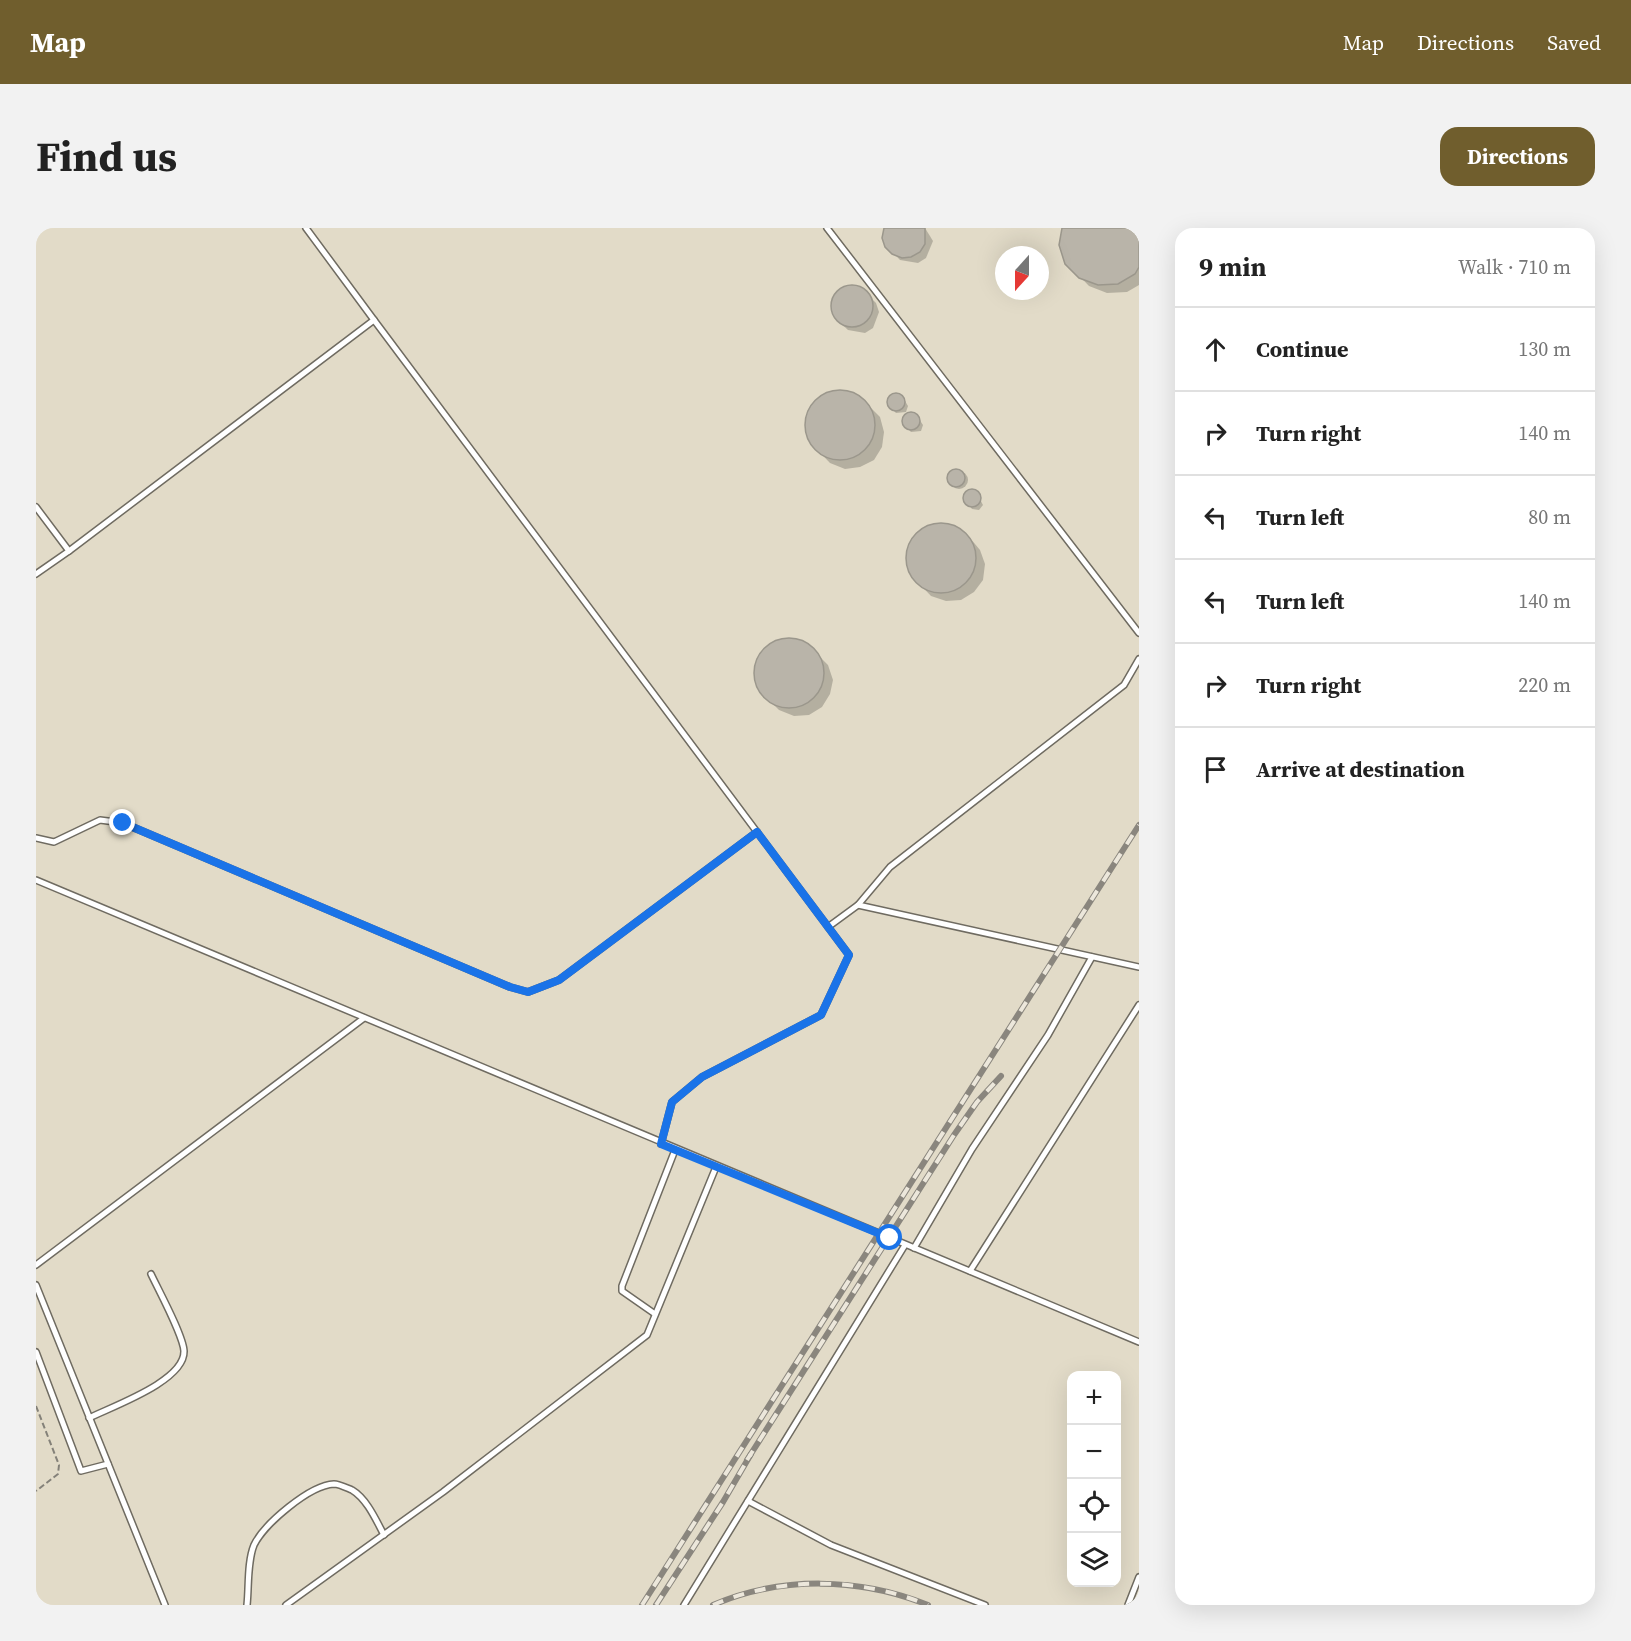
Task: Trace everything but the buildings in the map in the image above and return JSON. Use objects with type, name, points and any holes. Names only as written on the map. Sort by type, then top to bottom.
[{"type":"lane","points":[[306,228],[849,955],[821,1015],[695,1084],[672,1102],[661,1144]]},
{"type":"lane","points":[[827,228],[1139,633]]},
{"type":"lane","points":[[36,574],[374,320]]},
{"type":"lane","points":[[36,507],[69,551]]},
{"type":"lane","points":[[828,927],[858,905],[890,867],[1124,685],[1139,659]]},
{"type":"lane","points":[[36,838],[54,842],[91,822],[100,820],[123,823],[510,987],[528,992],[559,980],[757,832]]},
{"type":"lane","points":[[36,880],[675,1150],[1139,1342]]},
{"type":"lane","points":[[858,905],[1139,967]]},
{"type":"lane","points":[[914,1248],[972,1149],[1048,1035],[1092,957]]},
{"type":"lane","points":[[970,1271],[1139,1005]]},
{"type":"lane","points":[[36,1265],[364,1018]]},
{"type":"lane","points":[[655,1314],[629,1298],[622,1291],[622,1286],[675,1150]]},
{"type":"lane","points":[[286,1605],[384,1535],[646,1335],[716,1167]]},
{"type":"lane","points":[[684,1605],[905,1245]]},
{"type":"lane","points":[[89,1418],[164,1381],[179,1368],[184,1351],[151,1274]]},
{"type":"lane","points":[[36,1285],[165,1605]]},
{"type":"lane","points":[[36,1352],[81,1471],[108,1464]]},
{"type":"lane","points":[[247,1605],[254,1546],[265,1529],[296,1502],[320,1489],[334,1484],[355,1492],[371,1512],[384,1535]]},
{"type":"lane","points":[[748,1501],[831,1545],[985,1605]]},
{"type":"lane","points":[[1128,1605],[1139,1577]]},
{"type":"path","points":[[36,1406],[59,1465],[58,1474],[36,1491]]},
{"type":"shaded area","points":[[36,228],[1139,228],[1139,1605],[36,1605]]},
{"type":"railway","points":[[642,1605],[1139,825]]},
{"type":"railway","points":[[747,1460],[954,1135],[977,1102],[1001,1076]]},
{"type":"railway","points":[[656,1605],[723,1502],[751,1454]]},
{"type":"railway","points":[[713,1605],[765,1589],[820,1584],[875,1589],[928,1605]]},
{"type":"route","points":[[123,823],[510,987],[528,992],[544,988],[559,980],[757,832],[849,955],[821,1015],[702,1077],[672,1102],[661,1144],[890,1238]]}]
